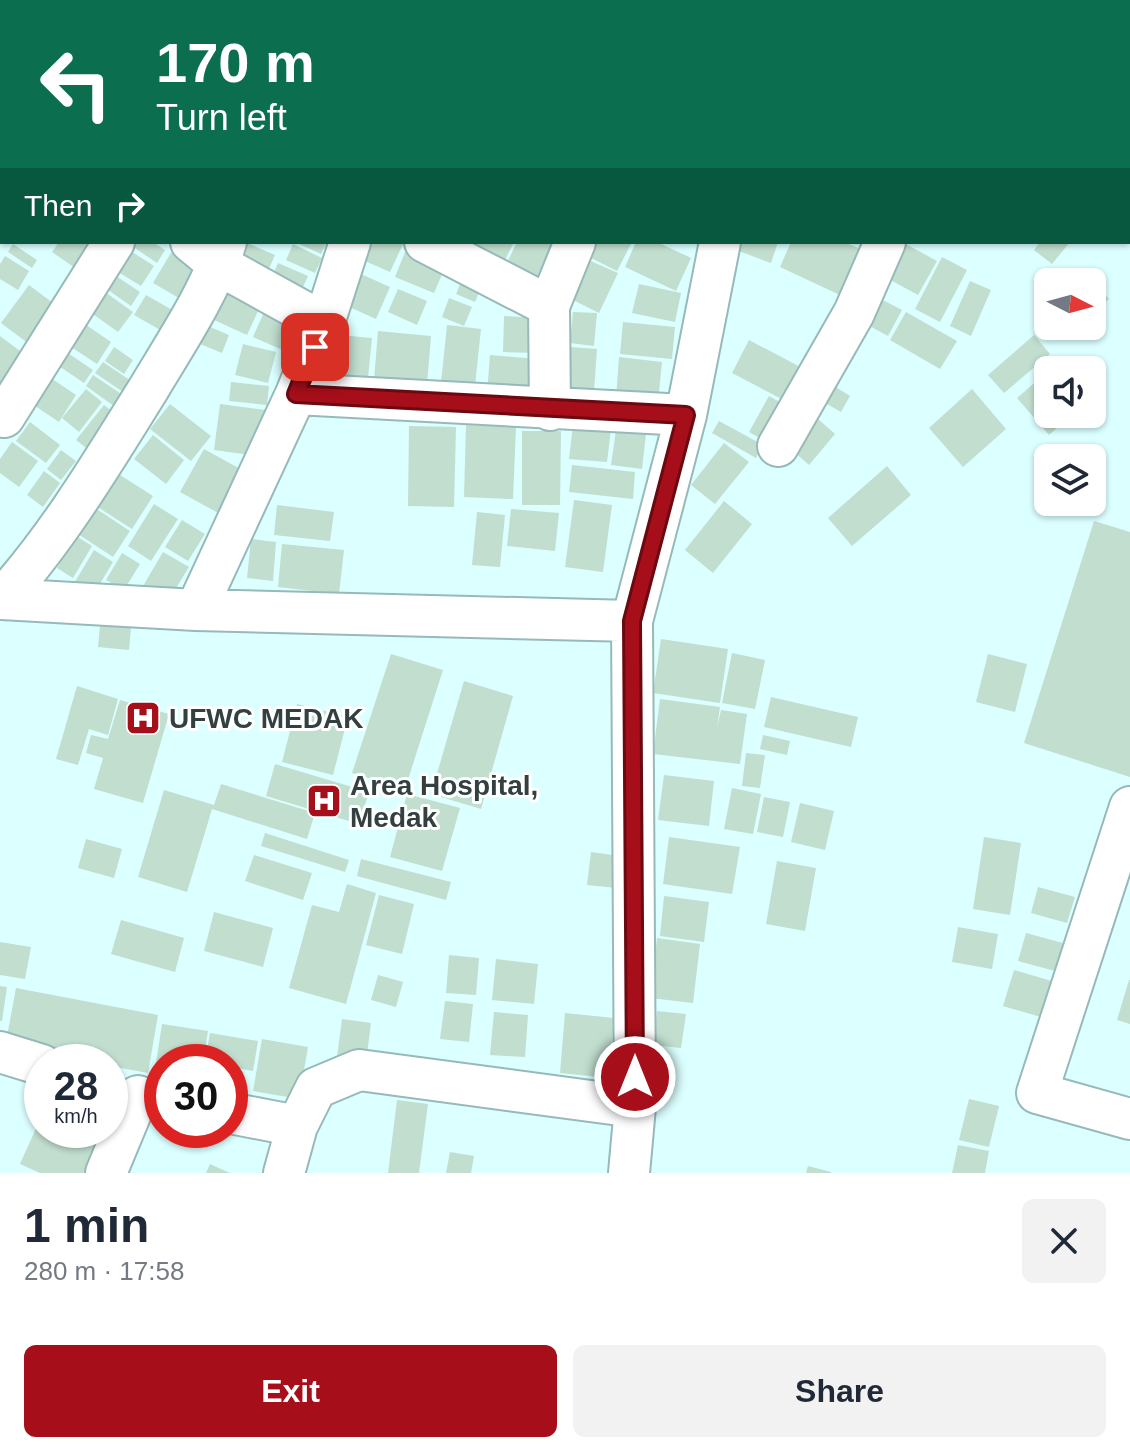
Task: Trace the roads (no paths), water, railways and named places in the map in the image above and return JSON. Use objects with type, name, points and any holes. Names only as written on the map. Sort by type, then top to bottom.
[{"type":"street","points":[[4,417],[113,244]]},
{"type":"street","points":[[196,610],[296,394],[324,323],[349,244]]},
{"type":"street","points":[[550,410],[549,306],[574,244]]},
{"type":"street","points":[[629,1173],[635,1107],[632,621],[686,415],[720,244]]},
{"type":"street","points":[[778,446],[854,313],[884,244]]},
{"type":"street","points":[[447,247],[549,306]]},
{"type":"street","points":[[6,582],[102,464],[187,326],[212,250],[324,323]]},
{"type":"street","points":[[296,394],[686,415]]},
{"type":"street","points":[[6,582],[196,610],[632,621]]},
{"type":"street","points":[[1130,807],[1037,1093],[1130,1119]]},
{"type":"street","points":[[0,1052],[24,1059]]},
{"type":"street","points":[[284,1173],[297,1126],[316,1088],[359,1070],[635,1107]]},
{"type":"street","points":[[106,1173],[137,1094]]},
{"type":"street","points":[[248,1116],[297,1126]]},
{"type":"place","name":"UFWC MEDAK","points":[[143,718]]},
{"type":"place","name":"Area Hospital, Medak","points":[[324,801]]}]
